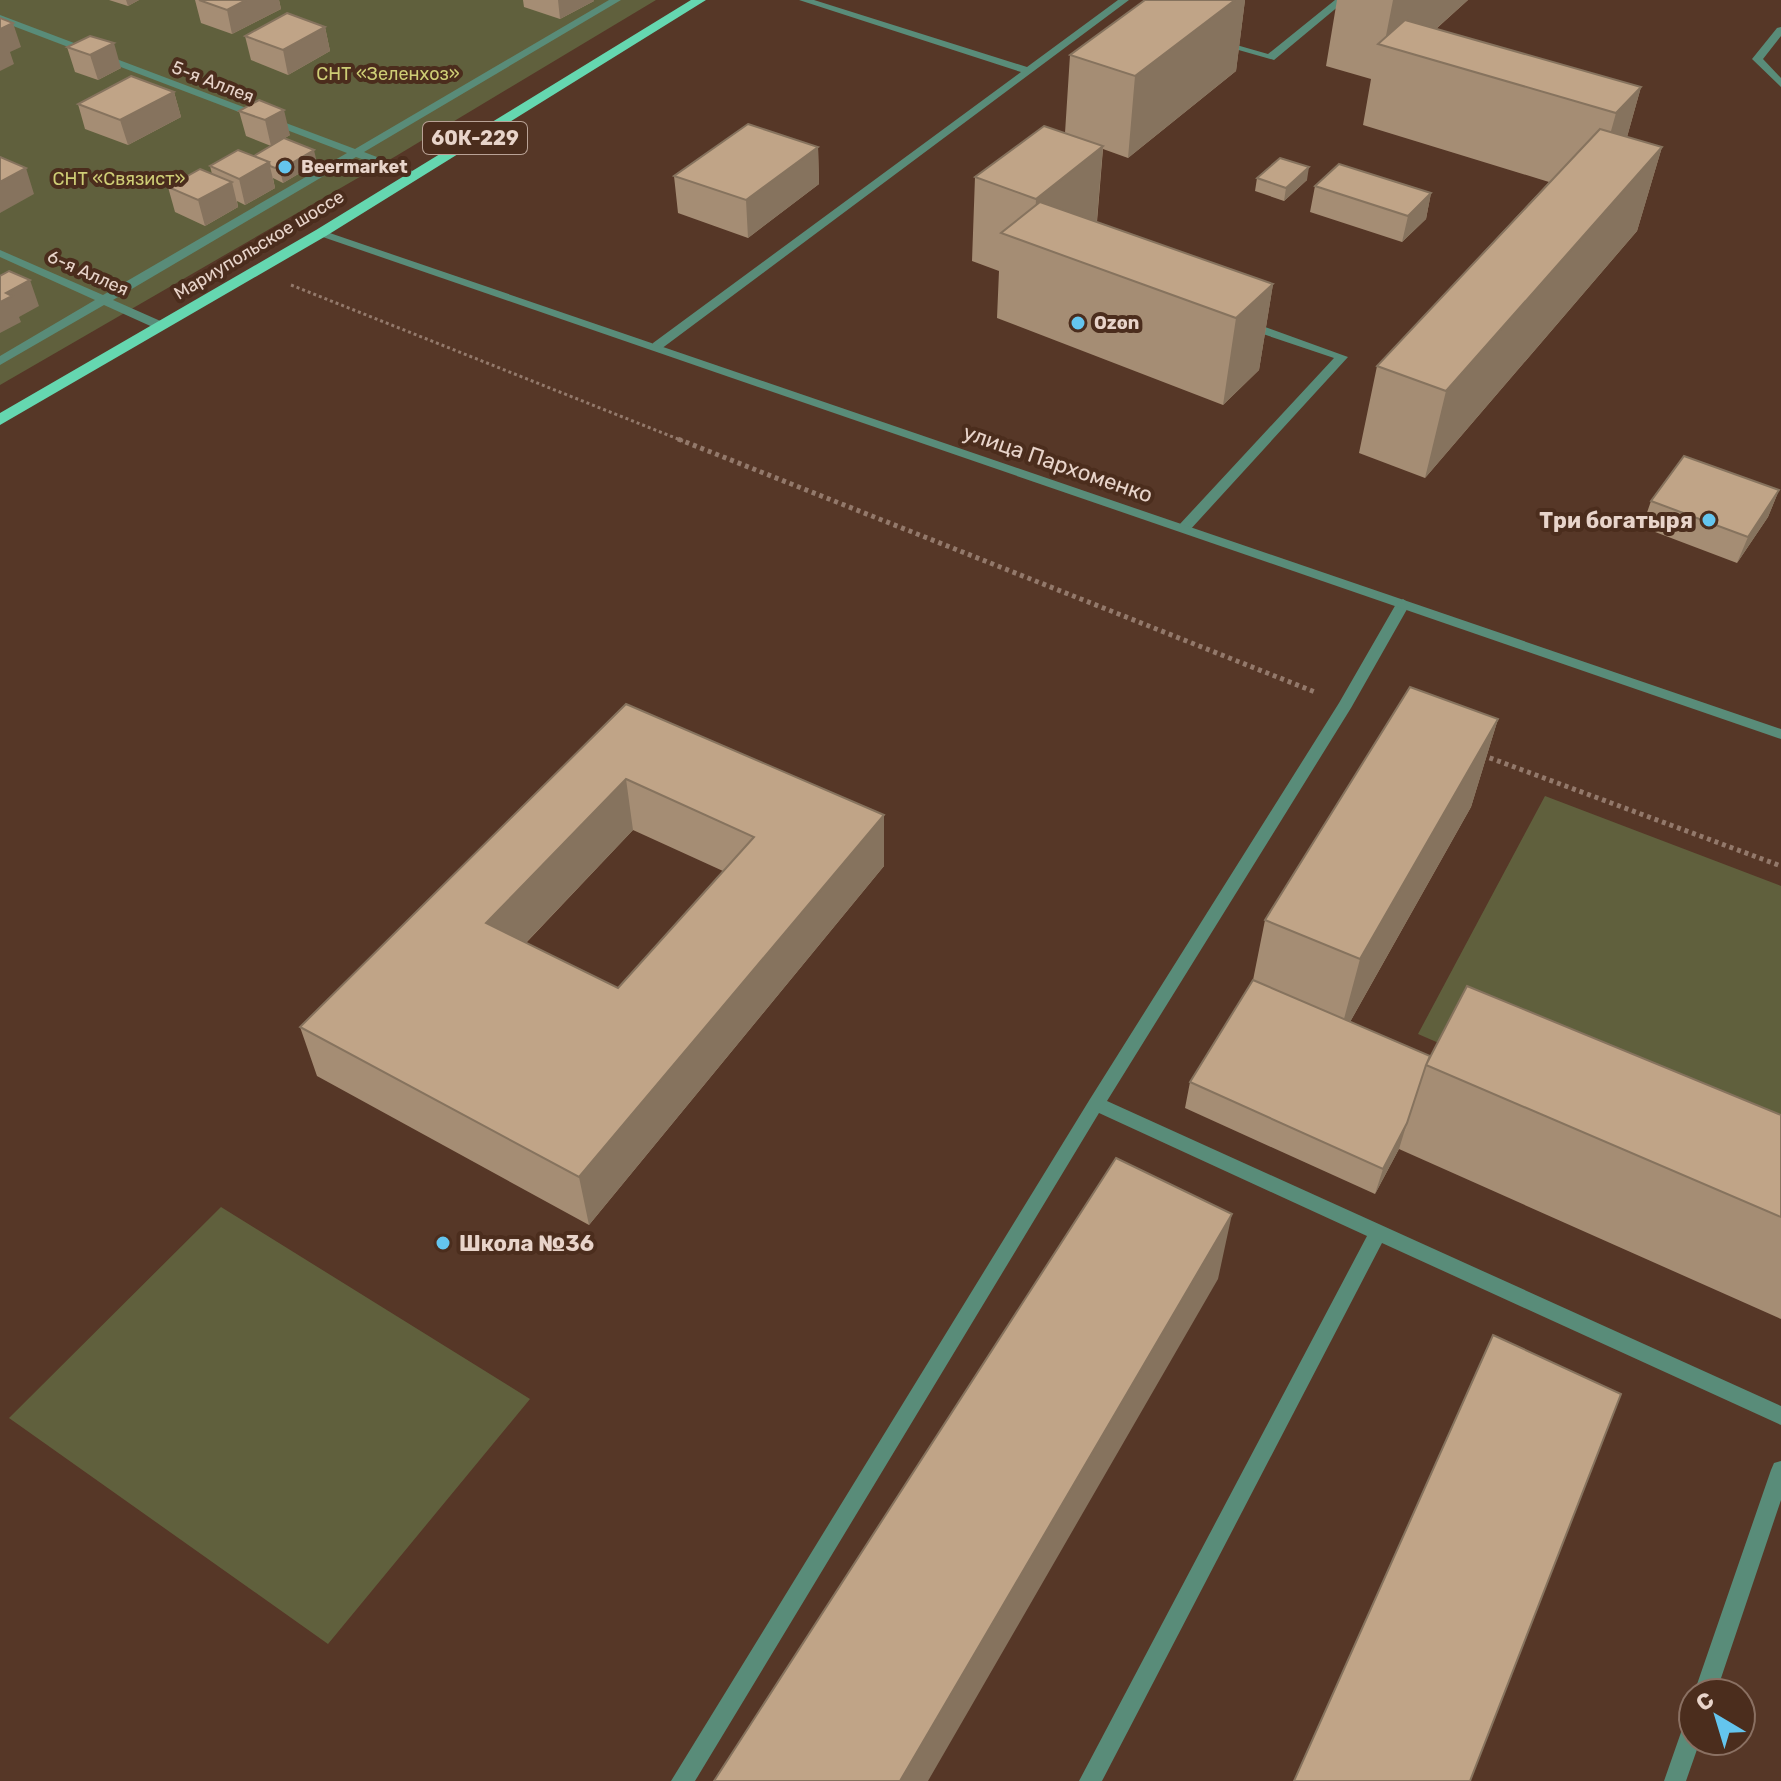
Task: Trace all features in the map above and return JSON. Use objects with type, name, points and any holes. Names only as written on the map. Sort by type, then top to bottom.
[{"type":"main road","name":"Мариупольское шоссе","points":[[0,420],[321,233],[700,0]]},
{"type":"street","points":[[0,361],[616,0]]},
{"type":"street","points":[[804,0],[1029,71]]},
{"type":"street","points":[[657,346],[1124,0]]},
{"type":"street","points":[[1212,41],[1270,58],[1341,0]]},
{"type":"street","points":[[1110,10],[1125,15]]},
{"type":"street","name":"5-я Аллея","points":[[0,18],[414,175]]},
{"type":"street","points":[[1781,30],[1757,59],[1781,84]]},
{"type":"street","name":"улица Пархоменко","points":[[321,233],[1781,734]]},
{"type":"street","name":"6-я Аллея","points":[[0,253],[161,326]]},
{"type":"street","points":[[1184,528],[1342,357],[1240,322]]},
{"type":"street","points":[[682,1781],[1096,1104],[1346,704],[1403,604]]},
{"type":"street","points":[[1096,1104],[1781,1416]]},
{"type":"street","points":[[1090,1781],[1378,1233]]},
{"type":"street","points":[[1710,1677],[1781,1470]]},
{"type":"street","points":[[1675,1781],[1683,1757]]},
{"type":"path","points":[[290,284],[1346,704]]},
{"type":"path","points":[[1477,753],[1781,866]]},
{"type":"green space","points":[[0,0],[656,0],[396,156],[0,385]]},
{"type":"green space","points":[[1545,796],[1781,886],[1781,1191],[1418,1034]]},
{"type":"green space","points":[[221,1207],[530,1399],[328,1644],[9,1418]]},
{"type":"building","points":[[199,0],[246,0],[227,10]]},
{"type":"building","points":[[1145,0],[1235,0],[1135,76],[1070,55]]},
{"type":"building","points":[[287,13],[325,27],[283,50],[245,36]]},
{"type":"building","points":[[0,18],[13,23],[0,29]]},
{"type":"building","points":[[1405,20],[1641,87],[1616,113],[1378,44]]},
{"type":"building","points":[[90,36],[114,43],[90,55],[67,47]]},
{"type":"building","points":[[131,76],[174,92],[120,120],[78,104]]},
{"type":"building","points":[[259,100],[284,110],[265,120],[239,111]]},
{"type":"building","points":[[748,124],[818,147],[746,200],[674,176]]},
{"type":"building","points":[[1044,126],[1103,146],[1036,199],[975,177]]},
{"type":"building","points":[[1600,129],[1662,147],[1446,391],[1377,366]]},
{"type":"building","points":[[284,138],[314,150],[280,170],[254,156]]},
{"type":"building","points":[[238,150],[269,162],[239,179],[210,166]]},
{"type":"building","points":[[0,157],[26,168],[0,182]]},
{"type":"building","points":[[1280,158],[1309,167],[1286,188],[1257,178]]},
{"type":"building","points":[[1339,164],[1431,193],[1408,216],[1315,186]]},
{"type":"building","points":[[200,169],[232,182],[198,200],[168,187]]},
{"type":"building","points":[[1040,202],[1273,284],[1236,318],[1001,233]]},
{"type":"building","points":[[9,271],[30,280],[6,293],[12,296],[0,302],[0,276]]},
{"type":"building","points":[[1684,456],[1779,490],[1748,537],[1651,501]]},
{"type":"building","points":[[1410,687],[1498,719],[1360,959],[1265,920]]},
{"type":"building","points":[[626,704],[884,815],[579,1177],[300,1027]],"holes":[[[626,779],[754,837],[618,988],[486,923]]]},
{"type":"building","points":[[1253,980],[1430,1056],[1407,1123],[1383,1169],[1190,1082]]},
{"type":"building","points":[[1467,986],[1781,1115],[1781,1217],[1426,1065]]},
{"type":"building","points":[[1116,1158],[1232,1214],[900,1781],[714,1781]]},
{"type":"building","points":[[1493,1335],[1621,1394],[1470,1781],[1294,1781]]},
{"type":"place","name":"Beermarket","points":[[285,167]]},
{"type":"place","name":"Ozon","points":[[1078,323]]},
{"type":"place","name":"Три богатыря","points":[[1709,520]]},
{"type":"place","name":"Школа №36","points":[[443,1243]]},
{"type":"park label","name":"СНТ «Зеленхоз»","points":[[388,74]]},
{"type":"park label","name":"СНТ «Связист»","points":[[119,179]]}]
